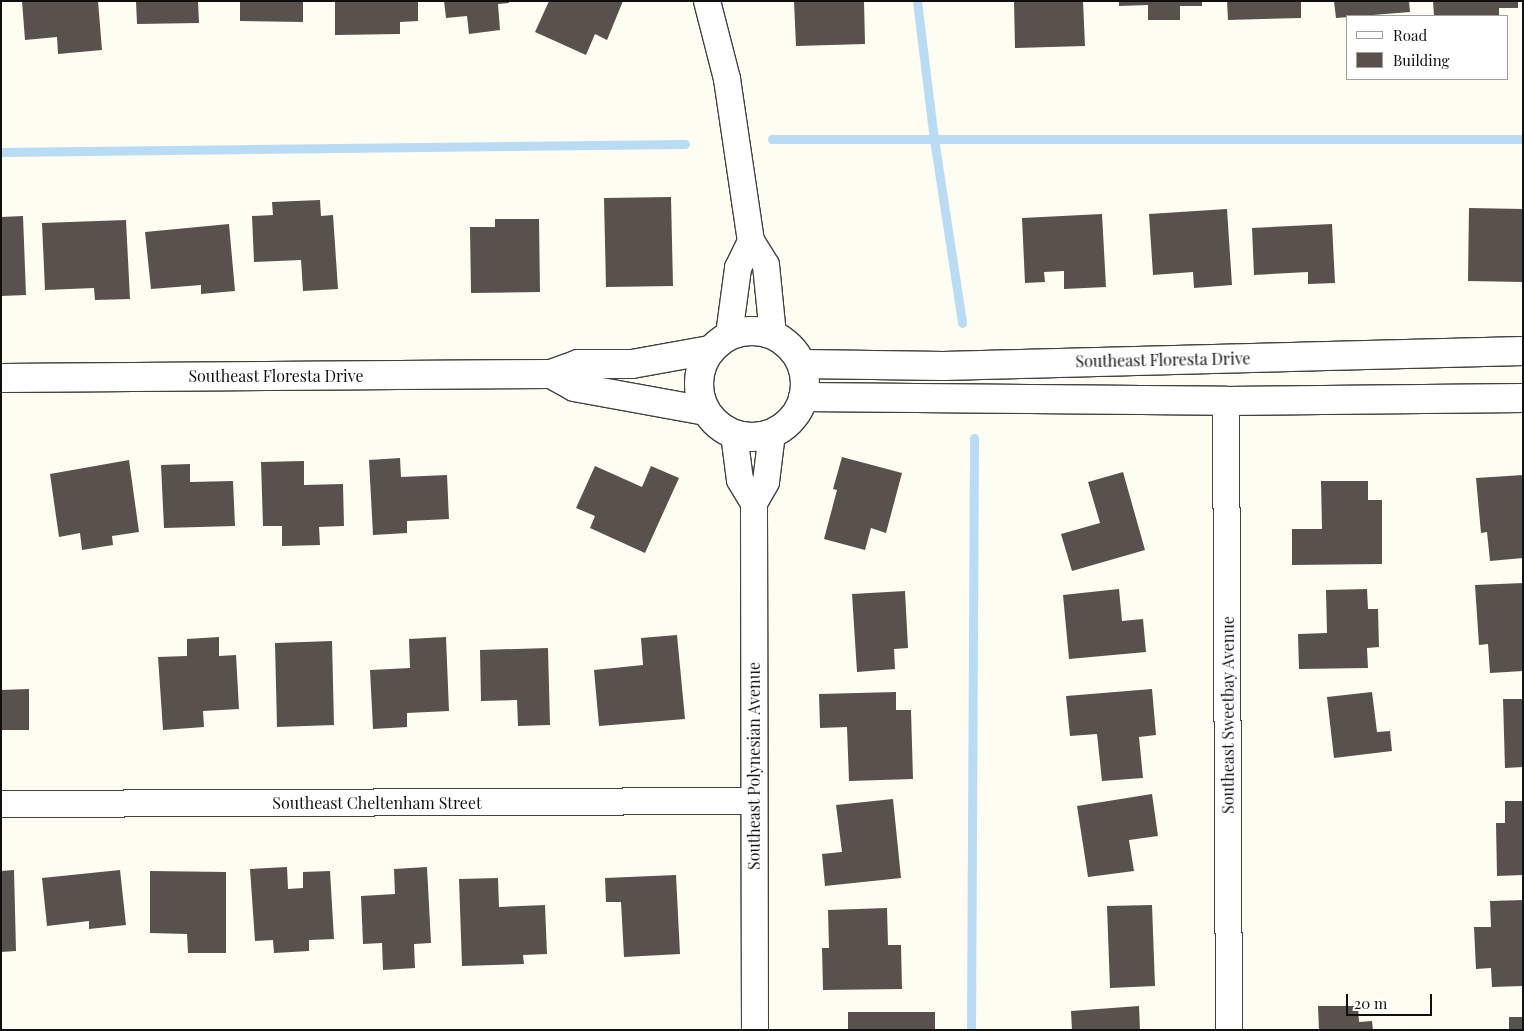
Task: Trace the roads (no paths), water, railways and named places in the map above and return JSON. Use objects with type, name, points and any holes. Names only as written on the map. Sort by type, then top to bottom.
[{"type":"street","points":[[707,1],[728,79],[751,241],[766,265],[773,335]]},
{"type":"street","points":[[719,343],[750,331],[773,335],[786,343],[803,364],[805,383],[803,398],[796,412],[786,425],[772,433],[753,437],[734,434],[714,421],[706,411],[700,396],[698,380],[702,364],[719,343],[738,268],[751,241]]},
{"type":"street","name":"Southeast Floresta Drive","points":[[1,378],[551,374],[578,364],[632,364],[719,343]]},
{"type":"street","name":"Southeast Floresta Drive","points":[[803,364],[943,366],[1523,351]]},
{"type":"street","name":"Southeast Floresta Drive","points":[[551,374],[574,387],[706,411]]},
{"type":"street","points":[[803,398],[1226,401],[1523,398]]},
{"type":"street","name":"Southeast Sweetbay Avenue","points":[[1226,401],[1229,1030]]},
{"type":"street","name":"Southeast Polynesian Avenue","points":[[755,1030],[753,801],[754,503],[766,482],[772,433]]},
{"type":"street","points":[[734,434],[740,480],[754,503]]},
{"type":"street","name":"Southeast Cheltenham Street","points":[[1,804],[753,801]]},
{"type":"waterway","points":[[917,1],[934,139],[962,323]]},
{"type":"waterway","points":[[772,139],[1523,139]]},
{"type":"waterway","points":[[1,152],[685,144]]},
{"type":"waterway","points":[[971,1030],[974,438]]}]
